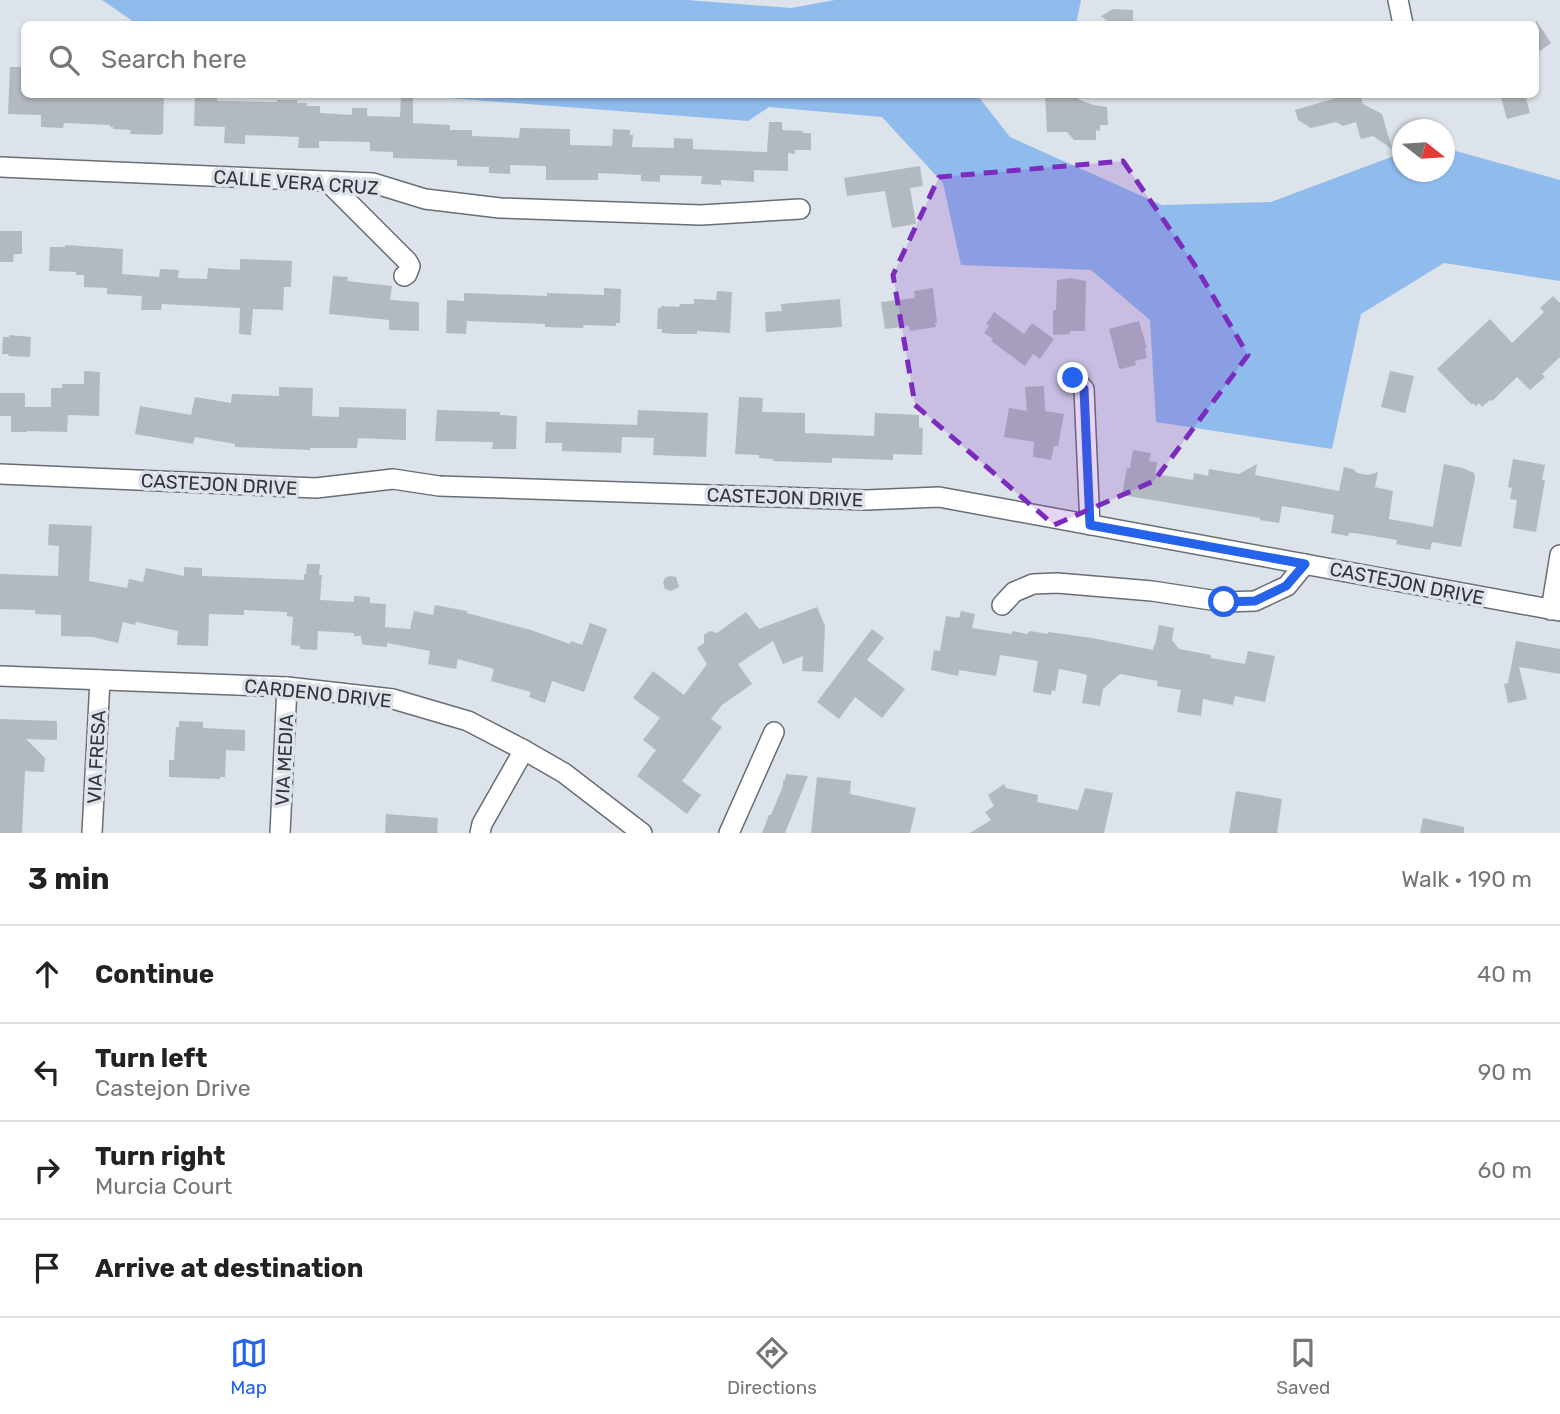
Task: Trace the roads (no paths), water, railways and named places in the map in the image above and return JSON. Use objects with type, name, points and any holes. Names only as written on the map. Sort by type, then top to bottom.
[{"type":"street","points":[[1398,0],[1402,21]]},
{"type":"street","name":"CALLE VERA CRUZ","points":[[0,167],[373,183],[425,199],[499,208],[701,215],[800,209]]},
{"type":"street","points":[[327,181],[407,261],[410,270],[404,276]]},
{"type":"street","points":[[1073,378],[1084,389],[1090,525]]},
{"type":"street","name":"CASTEJON DRIVE","points":[[0,474],[316,488],[393,479],[439,485],[852,499],[939,497],[1555,611]]},
{"type":"street","points":[[1555,611],[1560,555]]},
{"type":"street","points":[[1002,605],[1014,592],[1033,583],[1152,591],[1224,602],[1255,601],[1286,586],[1305,564]]},
{"type":"street","name":"CARDENO DRIVE","points":[[0,676],[287,687],[393,699],[468,721],[524,750],[564,773],[642,833]]},
{"type":"street","name":"VIA FRESA","points":[[92,833],[100,680]]},
{"type":"street","name":"VIA MEDIA","points":[[280,833],[287,687]]},
{"type":"street","points":[[729,833],[774,732]]},
{"type":"street","points":[[480,833],[482,824],[524,750]]}]
